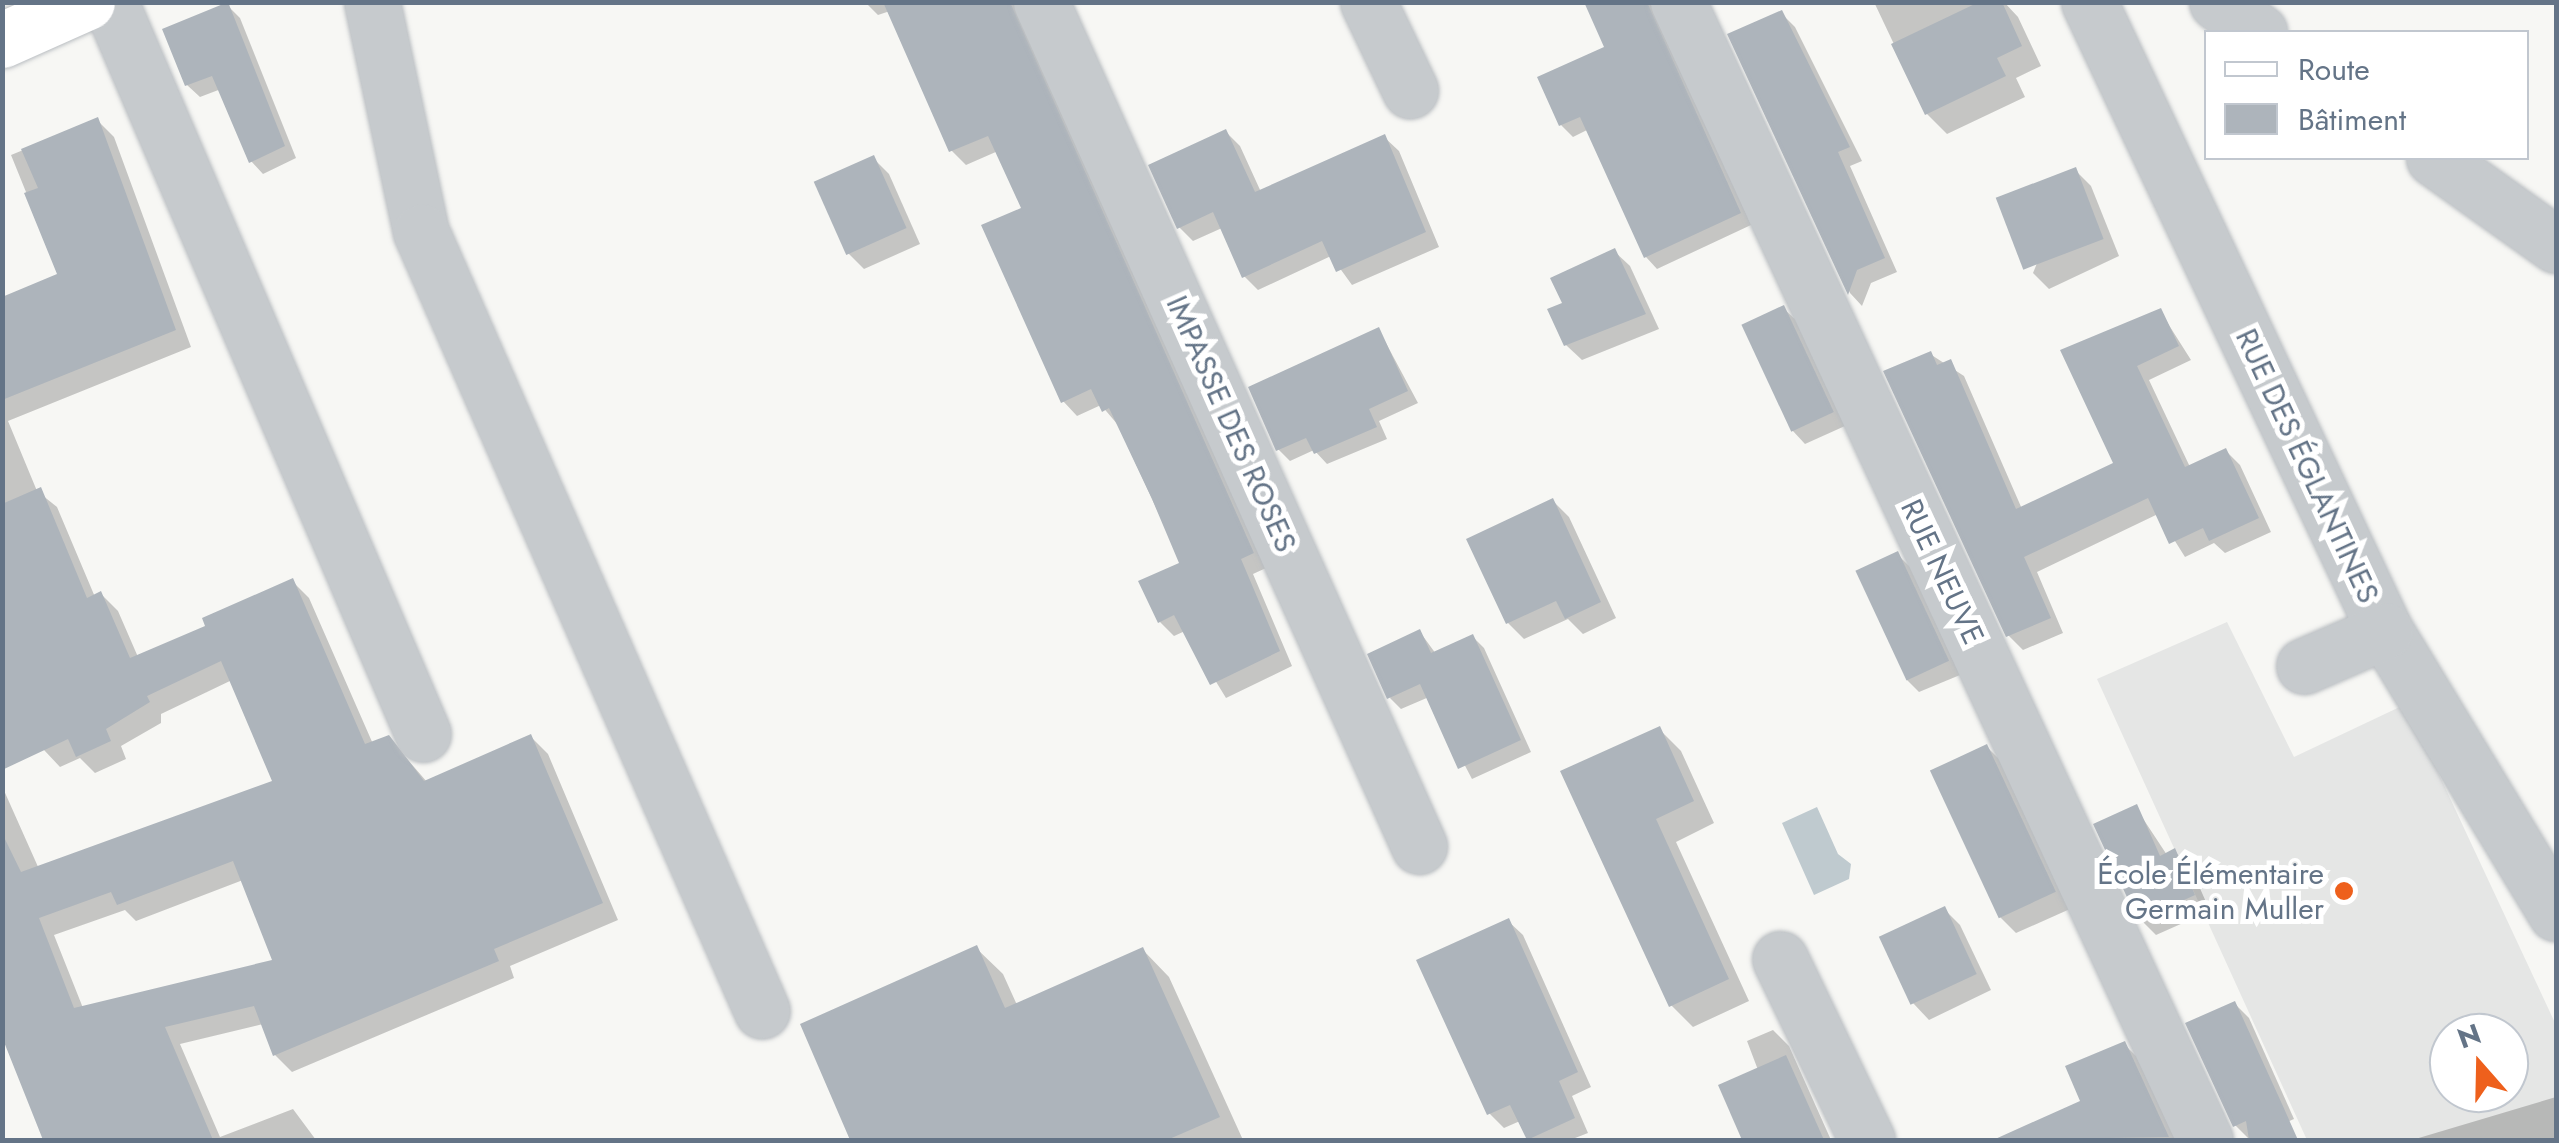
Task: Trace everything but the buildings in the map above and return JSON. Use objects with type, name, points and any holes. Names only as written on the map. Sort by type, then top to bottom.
[{"type":"main road","points":[[2,40],[87,2]]},
{"type":"street","points":[[110,2],[423,734]]},
{"type":"street","points":[[372,2],[420,232],[762,1011]]},
{"type":"street","name":"IMPASSE DES ROSES","points":[[1041,2],[1419,846]]},
{"type":"street","points":[[1368,2],[1410,90]]},
{"type":"street","name":"RUE NEUVE","points":[[1678,2],[2206,1140]]},
{"type":"street","name":"RUE DES ÉGLANTINES","points":[[2090,2],[2385,631],[2556,913]]},
{"type":"street","points":[[2217,2],[2256,30]]},
{"type":"street","points":[[2437,160],[2556,245]]},
{"type":"street","points":[[2304,666],[2385,631]]},
{"type":"street","points":[[1780,959],[1866,1140]]},
{"type":"shaded area","name":"École Élémentaire Germain Muller","points":[[2227,622],[2294,757],[2406,704],[2556,1025],[2556,1140],[2307,1140],[2097,679]]},
{"type":"shaded area","points":[[1817,807],[1838,854],[1851,864],[1849,879],[1814,895],[1782,823]]},
{"type":"place","name":"École Élémentaire Germain Muller","points":[[2344,891]]}]
